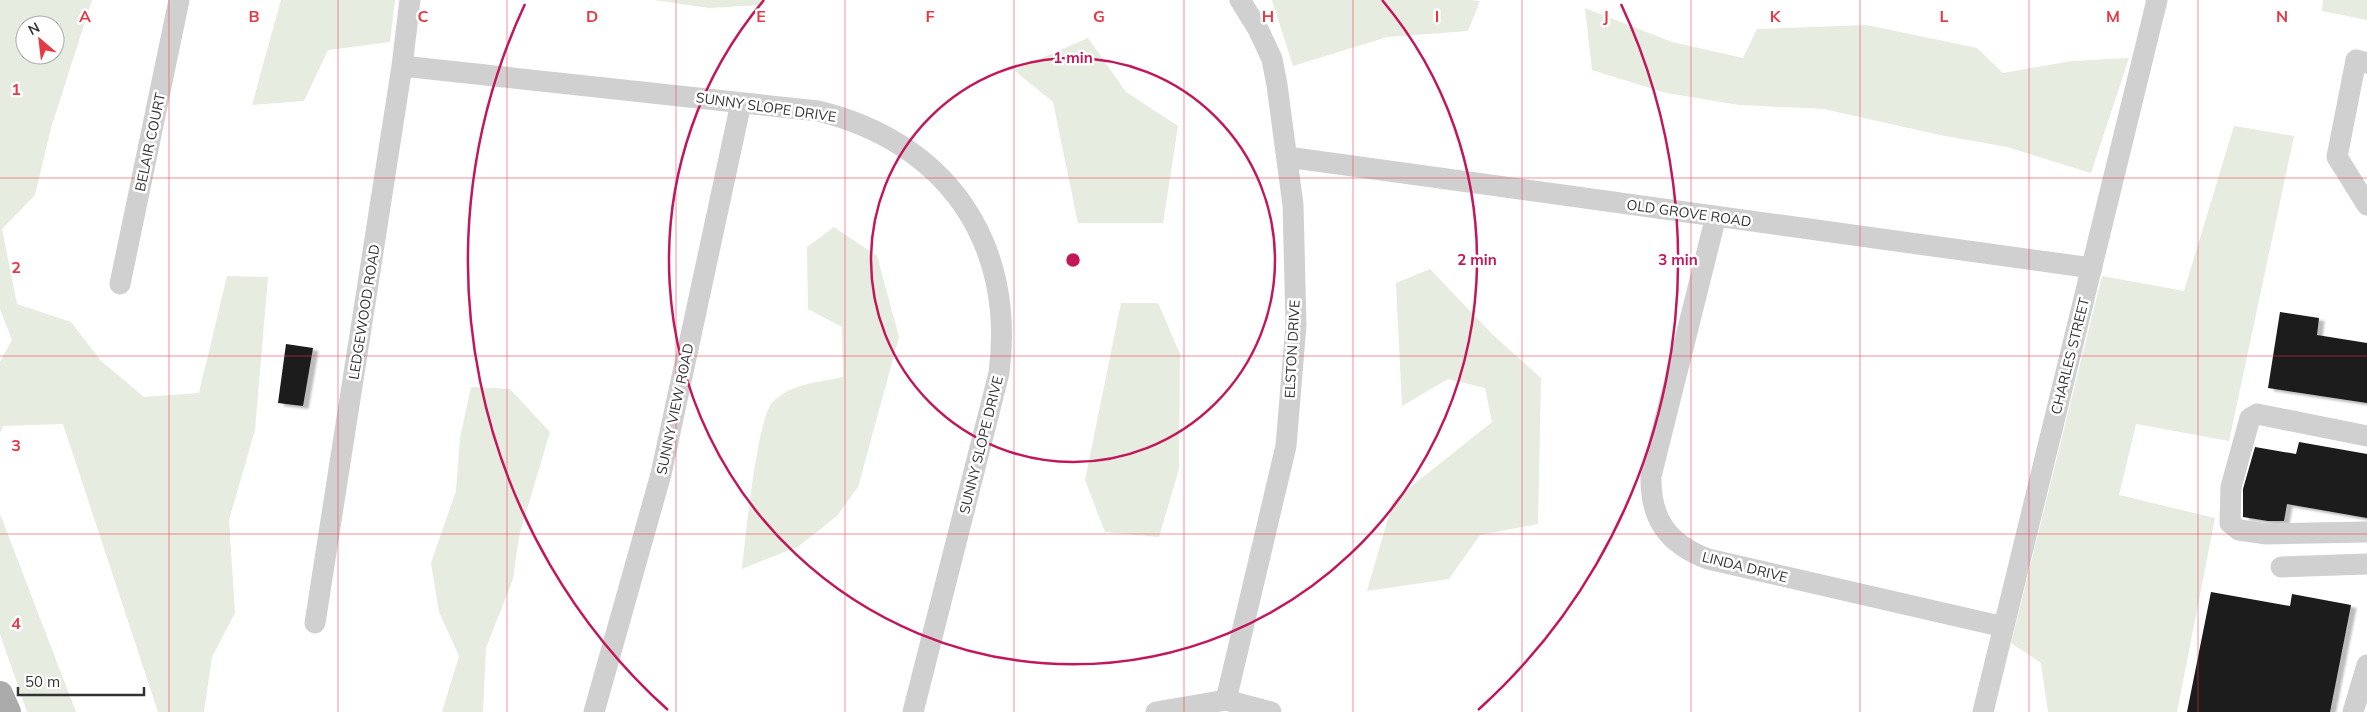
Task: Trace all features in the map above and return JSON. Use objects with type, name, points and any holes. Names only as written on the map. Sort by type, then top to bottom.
[{"type":"main road","points":[[0,694],[8,712]]},
{"type":"street","name":"BELAIR COURT","points":[[120,284],[179,0]]},
{"type":"street","name":"LEDGEWOOD ROAD","points":[[315,623],[402,66],[410,0]]},
{"type":"street","name":"ELSTON DRIVE","points":[[1226,700],[1286,446],[1296,326],[1293,205],[1272,59],[1258,29],[1240,0]]},
{"type":"street","name":"CHARLES STREET","points":[[1983,712],[2157,0]]},
{"type":"street","points":[[2367,63],[2356,60],[2337,157],[2367,205]]},
{"type":"street","name":"SUNNY SLOPE DRIVE","points":[[402,66],[804,109],[841,117],[884,134],[904,147],[929,166],[956,195],[981,235],[997,279],[1003,326],[999,373],[913,712]]},
{"type":"street","name":"SUNNY VIEW ROAD","points":[[594,712],[661,474],[741,102]]},
{"type":"street","name":"OLD GROVE ROAD","points":[[1287,157],[2092,268]]},
{"type":"street","name":"LINDA DRIVE","points":[[1716,216],[1651,476],[1653,507],[1668,535],[1693,554],[1708,559],[2004,626]]},
{"type":"street","points":[[2367,436],[2257,414],[2250,418],[2231,488],[2230,523],[2239,530],[2287,536],[2367,532]]},
{"type":"street","points":[[2281,568],[2367,564]]},
{"type":"street","points":[[2353,712],[2367,665]]},
{"type":"street","points":[[1156,712],[1226,700],[1271,712]]},
{"type":"shaded area","points":[[0,0],[92,0],[51,128],[35,195],[2,229],[17,304],[71,322],[101,361],[144,397],[199,393],[227,276],[268,277],[255,430],[229,520],[235,613],[212,657],[204,712],[158,712],[63,424],[3,426],[0,433],[0,362],[12,340],[0,309]]},
{"type":"shaded area","points":[[281,0],[395,0],[390,42],[328,50],[304,101],[252,105]]},
{"type":"shaded area","points":[[655,0],[765,0],[763,5],[708,8]]},
{"type":"shaded area","points":[[1272,0],[1480,1],[1468,31],[1387,37],[1293,66]]},
{"type":"shaded area","points":[[2323,0],[2367,0],[2367,20],[2322,11]]},
{"type":"shaded area","points":[[1585,8],[1672,42],[1743,58],[1757,29],[1867,25],[1977,48],[2003,73],[2072,61],[2129,58],[2091,173],[2007,147],[1940,135],[1824,109],[1739,105],[1666,93],[1592,70]]},
{"type":"shaded area","points":[[1088,38],[1126,92],[1178,126],[1163,223],[1078,223],[1053,102],[1014,70]]},
{"type":"shaded area","points":[[2234,126],[2294,136],[2229,441],[2136,424],[2119,495],[2215,518],[2177,712],[2048,712],[2041,663],[2011,643],[2102,276],[2184,291]]},
{"type":"shaded area","points":[[834,227],[877,256],[899,337],[858,487],[837,516],[799,546],[742,569],[761,432],[772,403],[787,391],[843,377],[842,327],[808,309],[807,247]]},
{"type":"shaded area","points":[[1430,269],[1492,334],[1541,378],[1538,524],[1480,535],[1449,579],[1367,591],[1393,501],[1492,422],[1485,388],[1448,379],[1402,406],[1396,283]]},
{"type":"shaded area","points":[[1121,303],[1158,303],[1180,354],[1179,469],[1159,537],[1105,532],[1085,480]]},
{"type":"shaded area","points":[[471,387],[510,389],[550,432],[519,536],[513,579],[486,648],[483,712],[442,712],[459,656],[439,612],[431,563],[456,491],[460,438]]},
{"type":"shaded area","points":[[0,514],[76,712],[27,712],[0,634]]},
{"type":"building","points":[[2280,312],[2319,318],[2317,335],[2367,343],[2367,403],[2268,388]]},
{"type":"building","points":[[286,344],[313,348],[303,406],[278,403]]},
{"type":"building","points":[[2299,442],[2367,454],[2367,518],[2287,504],[2284,521],[2268,521],[2243,517],[2243,489],[2255,447],[2296,454]]},
{"type":"building","points":[[2211,592],[2290,606],[2292,594],[2351,605],[2330,712],[2187,712]]}]
